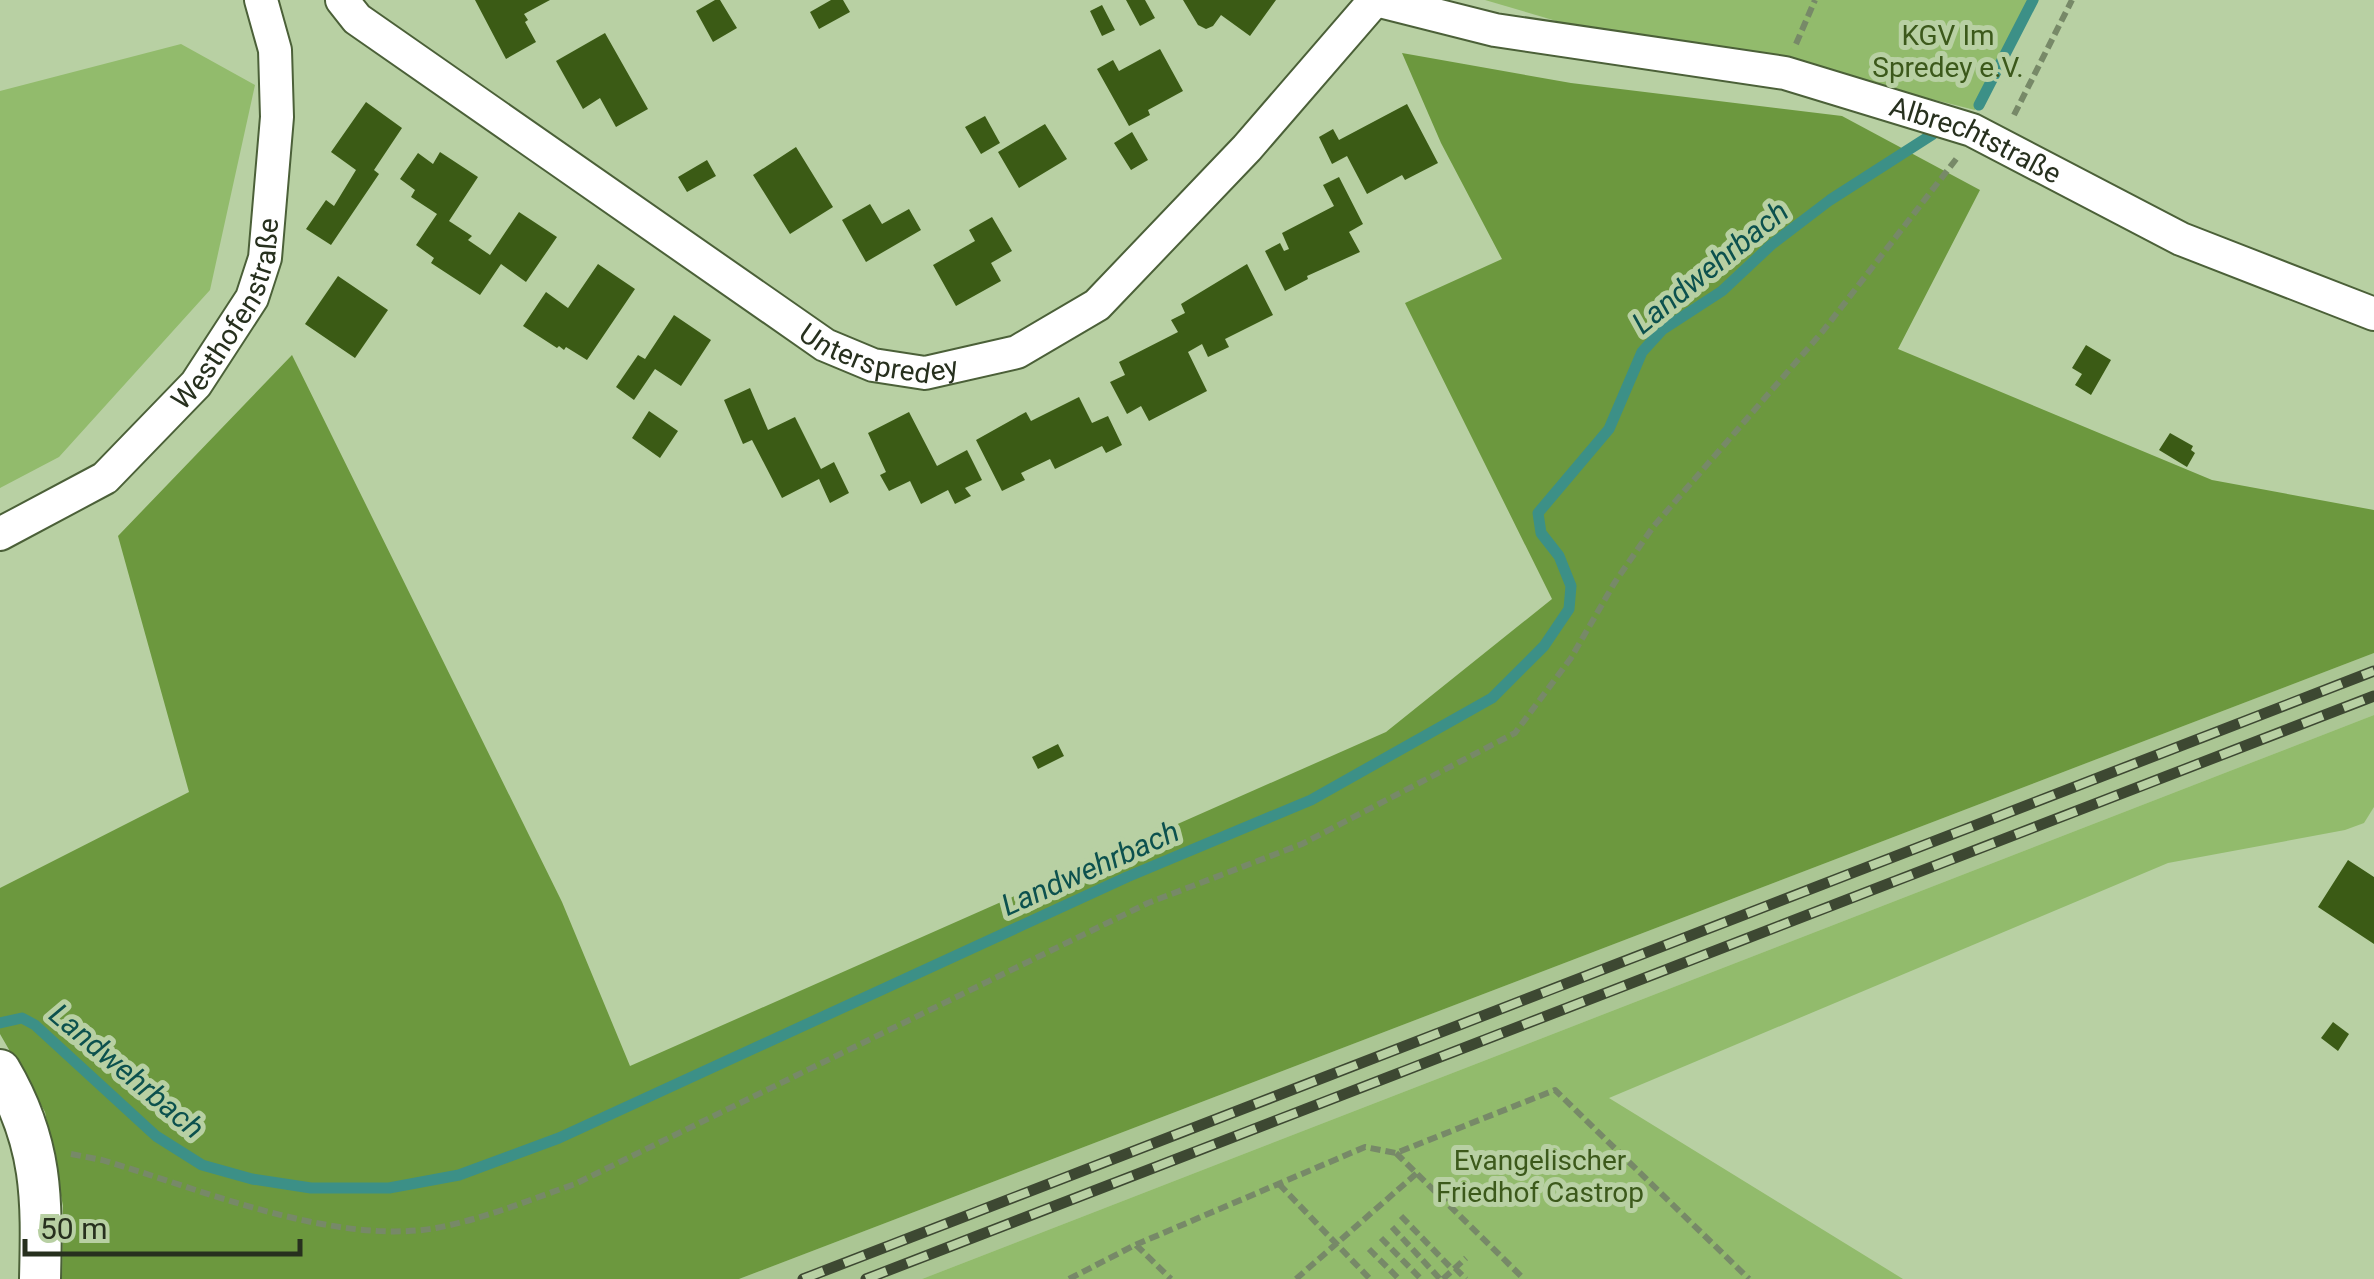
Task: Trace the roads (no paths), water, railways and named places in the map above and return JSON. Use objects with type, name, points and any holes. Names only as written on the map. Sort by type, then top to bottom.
[{"type":"street","name":"Unterspredey","points":[[342,0],[356,19],[825,345],[873,365],[925,373],[1017,352],[1096,305],[1248,148],[1376,0]]},
{"type":"street","name":"Albrechtstraße","points":[[1376,0],[1495,30],[1785,73],[1986,137],[2181,239],[2374,314]]},
{"type":"street","name":"Westhofenstraße","points":[[0,534],[105,478],[196,384],[252,298],[264,258],[277,117],[271,3]]},
{"type":"street","points":[[0,1070],[33,1142],[41,1189],[36,1278]]},
{"type":"waterway","name":"Landwehrbach","points":[[1979,105],[2033,0]]},
{"type":"waterway","name":"Landwehrbach","points":[[0,1023],[22,1018],[35,1025],[156,1136],[202,1165],[252,1179],[311,1188],[389,1188],[459,1175],[559,1138],[1127,877],[1311,800],[1492,698],[1544,646],[1569,609],[1571,586],[1559,556],[1541,533],[1538,513],[1609,429],[1642,352],[1662,330],[1722,291],[1771,245],[1830,200],[1933,134]]},
{"type":"railway","points":[[803,1279],[2374,671]]},
{"type":"railway","points":[[866,1279],[2374,696]]},
{"type":"park label","name":"KGV Im Spredey e.V.","points":[[1948,51]]},
{"type":"park label","name":"Evangelischer Friedhof Castrop","points":[[1540,1176]]}]
